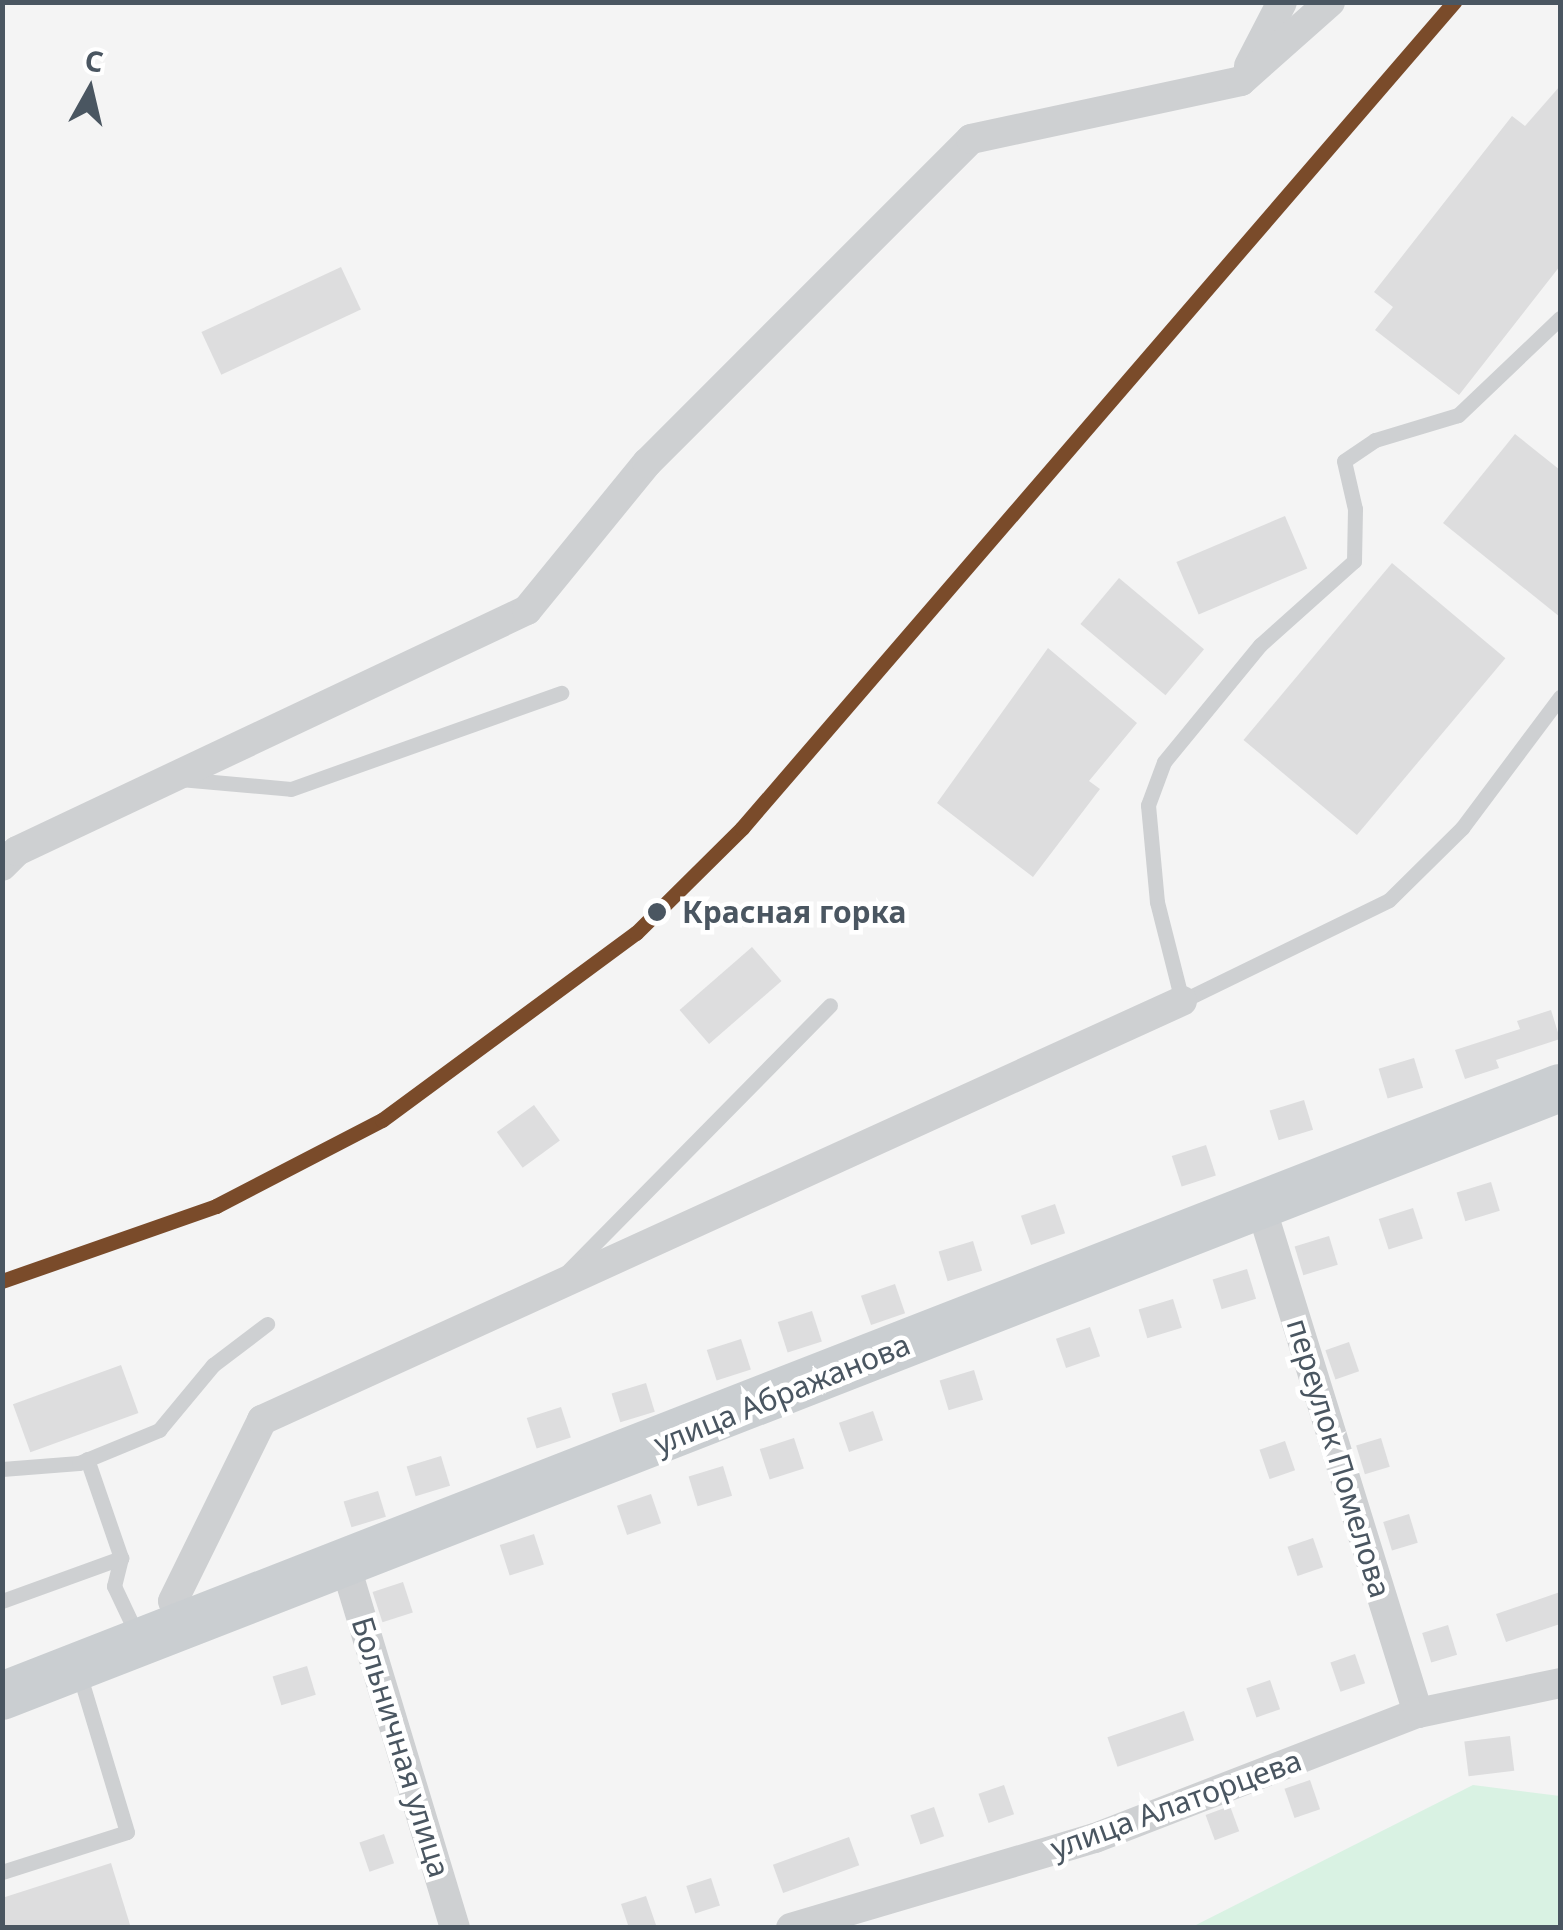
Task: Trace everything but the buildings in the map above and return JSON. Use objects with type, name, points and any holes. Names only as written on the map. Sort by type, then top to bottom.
[{"type":"main road","name":"улица Абражанова","points":[[2,1696],[346,1566],[1560,1088]]},
{"type":"street","points":[[1241,82],[1282,2]]},
{"type":"street","points":[[2,866],[17,851],[527,610],[647,463],[972,139],[1241,82],[1330,2]]},
{"type":"street","points":[[164,1637],[173,1601],[262,1420],[560,1280],[1182,1001]]},
{"type":"street","name":"переулок Помелова","points":[[1260,1204],[1418,1713]]},
{"type":"street","name":"Больничная улица","points":[[346,1566],[455,1928]]},
{"type":"street","name":"улица Алаторцева","points":[[791,1928],[1095,1838],[1418,1713],[1560,1683]]},
{"type":"lane","points":[[1560,318],[1458,415],[1375,440],[1344,461],[1354,510],[1354,561],[1260,645],[1164,762],[1148,805],[1158,902],[1182,1001],[1389,900],[1462,828],[1560,697]]},
{"type":"lane","points":[[172,778],[291,789],[562,693]]},
{"type":"lane","points":[[560,1280],[830,1006]]},
{"type":"lane","points":[[2,1469],[87,1460],[159,1430],[213,1365],[268,1324]]},
{"type":"lane","points":[[87,1460],[121,1558],[114,1586],[164,1637]]},
{"type":"lane","points":[[2,1602],[121,1558]]},
{"type":"lane","points":[[2,1872],[126,1832],[78,1668]]},
{"type":"green space","points":[[1473,1785],[1560,1796],[1560,1927],[1192,1927]]},
{"type":"transit line","points":[[2,1281],[216,1206],[382,1120],[636,933],[742,828],[1454,2]]},
{"type":"place","name":"Красная горка","points":[[657,912]]}]
